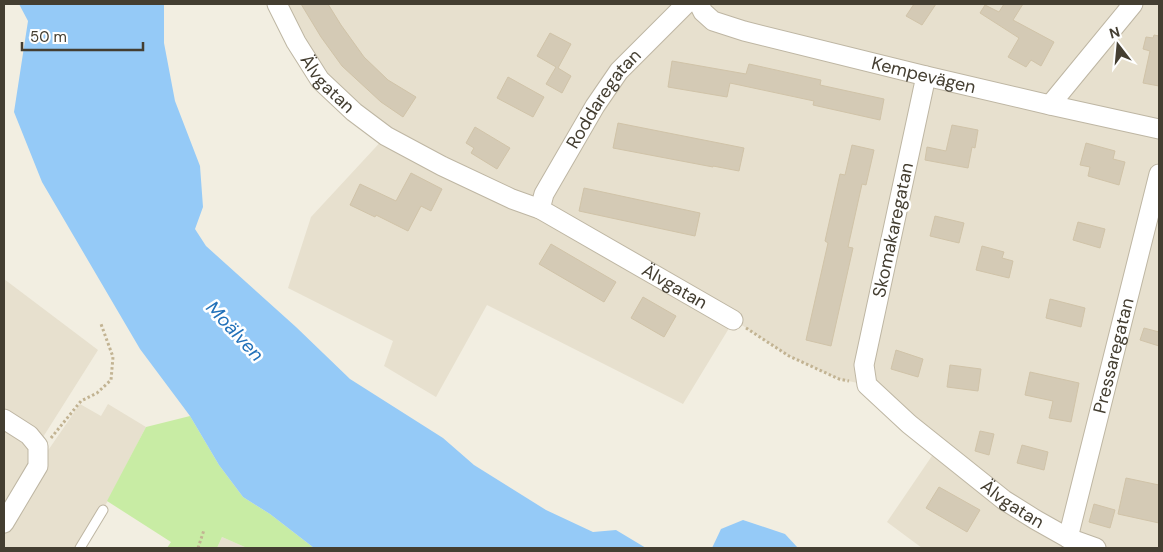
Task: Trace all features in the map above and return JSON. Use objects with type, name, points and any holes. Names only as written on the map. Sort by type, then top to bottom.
[{"type":"street","name":"Älvgatan","points":[[277,4],[296,42],[320,80],[354,112],[386,136],[442,166],[512,199],[540,209],[733,320]]},
{"type":"street","name":"Roddaregatan","points":[[540,209],[544,194],[594,106],[619,71],[686,4]]},
{"type":"street","name":"Kempevägen","points":[[699,4],[703,12],[713,21],[744,31],[926,76],[1159,129]]},
{"type":"street","points":[[1050,105],[1133,4]]},
{"type":"street","name":"Skomakaregatan","points":[[867,385],[864,366],[926,76]]},
{"type":"street","name":"Pressaregatan","points":[[1068,538],[1159,174]]},
{"type":"street","name":"Älvgatan","points":[[867,385],[909,424],[1004,500],[1068,538],[1096,548]]},
{"type":"street","points":[[4,419],[29,435],[38,446],[38,466],[4,523]]},
{"type":"lane","points":[[80,548],[103,510]]},
{"type":"path","points":[[733,320],[789,356],[838,379],[867,385]]},
{"type":"path","points":[[38,457],[81,401],[97,393],[111,380],[113,357],[101,324]]},
{"type":"path","points":[[198,548],[204,530]]},
{"type":"shaded area","points":[[277,4],[1159,4],[1159,548],[922,548],[887,522],[938,447],[867,385],[839,379],[789,356],[734,320],[683,404],[487,305],[436,397],[384,366],[393,341],[288,288],[311,217],[386,136],[354,112]]},
{"type":"shaded area","points":[[4,279],[98,350],[38,445],[38,465],[80,404],[101,416],[108,404],[146,427],[103,510],[80,548],[4,548]]},
{"type":"shaded area","points":[[222,537],[247,548],[217,548]]},
{"type":"green space","points":[[190,416],[219,465],[243,497],[270,514],[314,548],[247,548],[222,537],[217,548],[167,548],[171,542],[107,501],[146,427]]},
{"type":"water","name":"Moälven","points":[[19,4],[164,4],[164,43],[175,101],[200,166],[203,207],[195,229],[206,246],[296,327],[350,379],[443,438],[474,465],[546,510],[593,532],[616,530],[646,548],[314,548],[270,514],[243,497],[219,465],[190,416],[140,349],[42,182],[14,112],[28,21]]},
{"type":"water","points":[[743,520],[785,534],[798,548],[712,548],[721,529]]},
{"type":"building","points":[[301,4],[328,4],[364,57],[388,80],[416,97],[403,117],[381,102],[342,66],[321,37]]},
{"type":"building","points":[[914,4],[936,4],[922,25],[906,16]]},
{"type":"building","points":[[1004,4],[1023,4],[1013,20],[1054,42],[1041,66],[1031,60],[1026,67],[1008,57],[1019,38],[980,13],[985,5],[999,12]]},
{"type":"building","points":[[550,33],[571,44],[558,68],[571,76],[562,93],[546,84],[556,67],[537,56]]},
{"type":"building","points":[[1154,35],[1159,36],[1159,86],[1143,83],[1150,51],[1143,49],[1146,37],[1153,38]]},
{"type":"building","points":[[672,61],[746,74],[749,64],[821,80],[820,85],[884,99],[880,120],[813,105],[814,101],[730,83],[727,97],[668,87]]},
{"type":"building","points":[[508,77],[544,97],[533,117],[497,98]]},
{"type":"building","points":[[618,123],[744,148],[739,171],[613,148]]},
{"type":"building","points":[[952,125],[978,130],[975,148],[972,147],[968,168],[925,160],[927,147],[946,151]]},
{"type":"building","points":[[475,127],[510,148],[497,169],[471,153],[474,148],[466,143]]},
{"type":"building","points":[[1086,143],[1115,151],[1113,159],[1125,162],[1119,185],[1088,176],[1090,167],[1080,165]]},
{"type":"building","points":[[852,145],[874,150],[866,185],[862,184],[848,247],[853,248],[831,346],[806,340],[828,243],[825,241],[840,174],[845,175]]},
{"type":"building","points":[[411,173],[442,189],[431,211],[421,206],[408,231],[376,215],[375,217],[350,205],[360,184],[396,201]]},
{"type":"building","points":[[584,188],[700,213],[695,236],[579,211]]},
{"type":"building","points":[[935,216],[964,223],[959,243],[930,236]]},
{"type":"building","points":[[1078,222],[1105,229],[1100,248],[1073,240]]},
{"type":"building","points":[[551,244],[616,282],[604,302],[539,264]]},
{"type":"building","points":[[982,246],[1004,252],[1002,258],[1013,261],[1009,278],[976,270]]},
{"type":"building","points":[[643,297],[676,316],[664,337],[631,318]]},
{"type":"building","points":[[1050,299],[1085,308],[1081,327],[1046,318]]},
{"type":"building","points":[[1144,328],[1159,332],[1159,346],[1140,340]]},
{"type":"building","points":[[896,350],[923,359],[918,377],[891,369]]},
{"type":"building","points":[[950,365],[981,369],[978,391],[947,387]]},
{"type":"building","points":[[1030,372],[1079,383],[1071,422],[1049,418],[1053,401],[1025,395]]},
{"type":"building","points":[[980,431],[994,434],[989,455],[975,451]]},
{"type":"building","points":[[1022,445],[1048,452],[1044,470],[1017,463]]},
{"type":"building","points":[[1126,478],[1159,485],[1159,523],[1118,514]]},
{"type":"building","points":[[939,487],[980,510],[967,532],[926,508]]},
{"type":"building","points":[[1094,504],[1115,510],[1110,528],[1089,522]]}]
